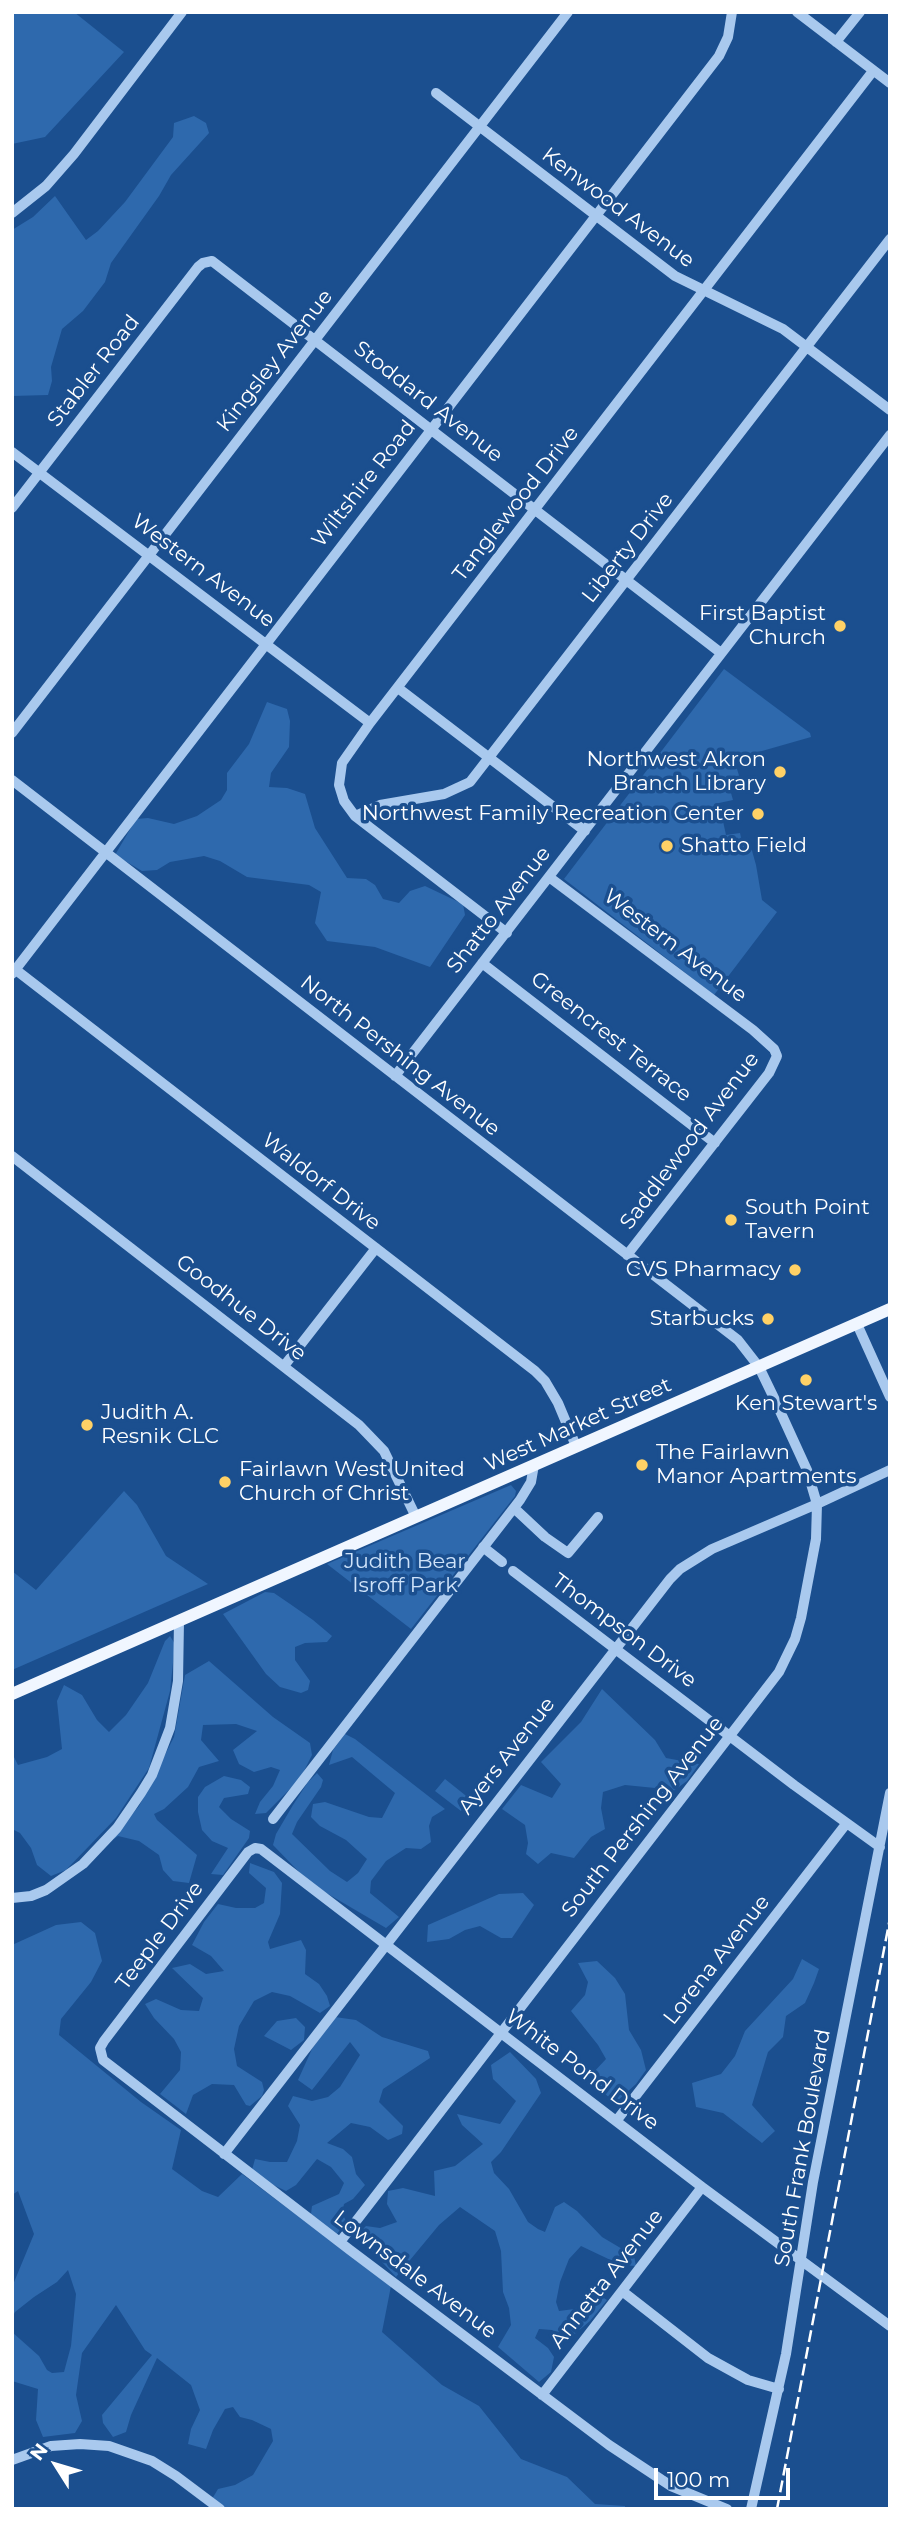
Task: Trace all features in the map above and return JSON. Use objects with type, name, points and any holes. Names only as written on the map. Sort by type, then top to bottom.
[{"type":"main road","name":"West Market Street","points":[[12,1694],[890,1309]]},
{"type":"street","points":[[12,213],[46,186],[75,155],[182,12]]},
{"type":"street","name":"Kingsley Avenue","points":[[12,733],[568,12]]},
{"type":"street","name":"Wiltshire Road","points":[[14,972],[719,56],[728,37],[732,12]]},
{"type":"street","points":[[797,12],[890,83]]},
{"type":"street","points":[[836,42],[860,12]]},
{"type":"street","name":"Tanglewood Drive","points":[[507,933],[355,816],[344,801],[339,785],[345,757],[873,71]]},
{"type":"street","name":"Kenwood Avenue","points":[[436,93],[675,276],[766,319],[890,410]]},
{"type":"street","name":"Liberty Drive","points":[[355,816],[380,804],[444,794],[458,790],[470,782],[890,239]]},
{"type":"street","name":"Stoddard Avenue","points":[[209,262],[219,264],[534,511],[721,653]]},
{"type":"street","name":"Stabler Road","points":[[12,508],[198,268],[209,262]]},
{"type":"street","name":"Shatto Avenue","points":[[396,1076],[890,435]]},
{"type":"street","name":"Western Avenue","points":[[12,452],[370,723]]},
{"type":"street","points":[[398,688],[585,831]]},
{"type":"street","name":"North Pershing Avenue","points":[[12,780],[738,1340],[759,1367]]},
{"type":"street","name":"Western Avenue","points":[[550,877],[774,1049]]},
{"type":"street","name":"Greencrest Terrace","points":[[482,963],[715,1143]]},
{"type":"street","name":"Waldorf Drive","points":[[14,972],[535,1371],[554,1395],[576,1446]]},
{"type":"street","name":"Saddlewood Avenue","points":[[627,1255],[773,1068],[778,1056],[774,1049]]},
{"type":"street","name":"Goodhue Drive","points":[[15,1163],[284,1366],[375,1440],[390,1462],[416,1517]]},
{"type":"street","points":[[284,1366],[376,1248]]},
{"type":"street","points":[[857,1324],[890,1398]]},
{"type":"street","name":"South Pershing Avenue","points":[[340,2242],[779,1672],[794,1639],[814,1556],[817,1504],[802,1458],[759,1367]]},
{"type":"street","points":[[273,1819],[514,1508],[531,1482],[534,1465]]},
{"type":"street","name":"Ayers Avenue","points":[[224,2154],[660,1589],[691,1561],[712,1549],[890,1470]]},
{"type":"street","points":[[514,1508],[545,1537],[568,1553],[598,1517]]},
{"type":"street","points":[[483,1548],[502,1562]]},
{"type":"street","name":"Thompson Drive","points":[[513,1571],[880,1847]]},
{"type":"street","points":[[12,1898],[46,1891],[83,1864],[117,1828],[152,1775],[170,1728],[178,1681],[179,1621]]},
{"type":"street","name":"South Frank Boulevard","points":[[751,2509],[779,2389],[813,2182],[890,1793]]},
{"type":"street","name":"Lorena Avenue","points":[[617,2120],[846,1824]]},
{"type":"street","name":"White Pond Drive","points":[[251,1849],[261,1849],[702,2187],[890,2326]]},
{"type":"street","name":"Teeple Drive","points":[[100,2048],[251,1849]]},
{"type":"street","name":"Lownsdale Avenue","points":[[100,2048],[107,2065],[646,2472],[694,2497],[727,2509]]},
{"type":"street","name":"Annetta Avenue","points":[[542,2395],[702,2187]]},
{"type":"street","points":[[622,2291],[708,2358],[748,2381],[779,2389]]},
{"type":"street","points":[[12,2460],[49,2447],[80,2444],[110,2446],[152,2461],[220,2509]]},
{"type":"green space","points":[[12,12],[74,12],[124,52],[45,137],[12,144]]},
{"type":"green space","points":[[194,116],[206,123],[209,133],[171,175],[111,263],[105,282],[83,311],[62,329],[51,367],[52,381],[48,395],[12,396],[12,230],[33,217],[55,196],[86,240],[125,202],[173,137],[174,123]]},
{"type":"green space","points":[[724,669],[810,733],[811,737],[734,759],[744,792],[729,786],[733,800],[719,803],[726,835],[740,833],[742,842],[749,840],[762,900],[777,912],[714,995],[564,879]]},
{"type":"green space","points":[[267,702],[287,709],[290,721],[289,747],[271,773],[269,787],[287,788],[305,794],[315,828],[347,878],[366,879],[375,885],[383,899],[399,903],[410,891],[425,886],[463,904],[465,915],[430,967],[375,947],[327,941],[315,923],[321,892],[309,885],[247,877],[220,861],[204,856],[170,862],[157,870],[142,871],[115,855],[136,819],[148,818],[174,824],[197,816],[221,800],[227,790],[227,773],[249,744]]},
{"type":"green space","name":"Judith Bear Isroff Park","points":[[511,1485],[516,1491],[515,1496],[411,1629],[327,1564]]},
{"type":"green space","points":[[124,1491],[137,1505],[166,1556],[208,1584],[12,1670],[12,1571],[36,1590]]},
{"type":"green space","points":[[265,1592],[274,1593],[332,1636],[327,1642],[305,1643],[295,1647],[295,1660],[310,1681],[308,1690],[301,1693],[280,1687],[266,1674],[223,1614]]},
{"type":"green space","points":[[170,1636],[175,1644],[170,1691],[149,1768],[116,1818],[66,1870],[51,1876],[37,1865],[31,1848],[20,1833],[12,1829],[12,1753],[18,1765],[47,1757],[62,1749],[57,1701],[64,1685],[82,1695],[97,1720],[109,1732],[126,1715],[148,1683],[165,1641]]},
{"type":"green space","points":[[209,1661],[273,1717],[310,1743],[312,1755],[300,1779],[266,1813],[255,1814],[280,1770],[271,1767],[254,1772],[239,1764],[233,1750],[257,1731],[236,1724],[203,1725],[201,1740],[219,1761],[199,1767],[188,1787],[164,1809],[154,1814],[157,1820],[197,1855],[189,1883],[173,1881],[163,1870],[159,1855],[139,1841],[118,1836],[114,1839],[139,1806],[174,1737],[185,1675]]},
{"type":"green space","points":[[602,1689],[655,1740],[666,1758],[699,1764],[687,1781],[657,1803],[655,1788],[625,1785],[603,1792],[601,1808],[605,1829],[591,1837],[574,1858],[551,1853],[538,1864],[526,1854],[528,1843],[525,1825],[502,1809],[521,1785],[552,1798],[561,1784],[541,1762],[581,1722]]},
{"type":"green space","points":[[345,1734],[445,1809],[432,1817],[429,1826],[431,1842],[421,1849],[406,1848],[386,1861],[371,1881],[370,1893],[399,1917],[386,1928],[323,1891],[301,1874],[273,1845],[276,1834],[293,1805],[317,1773],[323,1780],[321,1787],[292,1834],[330,1871],[347,1882],[358,1873],[367,1859],[346,1840],[320,1826],[311,1817],[313,1804],[325,1802],[369,1817],[382,1818],[395,1793],[352,1757],[329,1765],[333,1750]]},
{"type":"green space","points":[[224,1776],[241,1780],[250,1787],[248,1794],[224,1798],[219,1807],[231,1819],[250,1831],[249,1838],[223,1875],[211,1874],[228,1848],[212,1841],[202,1830],[198,1797],[205,1787]]},
{"type":"green space","points":[[445,1779],[470,1799],[461,1811],[435,1791]]},
{"type":"green space","points":[[250,1863],[274,1872],[282,1883],[280,1914],[268,1942],[270,1949],[301,1940],[306,1950],[305,1974],[319,1984],[330,2006],[320,2013],[290,1996],[272,1992],[254,2001],[239,2026],[234,2049],[237,2066],[262,2082],[262,2096],[250,2106],[246,2105],[234,2085],[212,2084],[193,2095],[186,2114],[160,2094],[180,2070],[181,2052],[174,2039],[145,2004],[156,1999],[181,2010],[199,2011],[203,1998],[172,1968],[190,1964],[206,1974],[224,1971],[211,1956],[192,1945],[204,1922],[218,1904],[255,1908],[264,1903],[266,1888],[249,1873]]},
{"type":"green space","points":[[523,1893],[534,1905],[512,1938],[501,1938],[480,1926],[465,1930],[449,1939],[427,1942],[428,1925],[499,1894]]},
{"type":"green space","points":[[81,1922],[95,1933],[102,1961],[91,1982],[61,2019],[59,2035],[141,2102],[181,2130],[172,2169],[202,2191],[218,2197],[242,2174],[391,2286],[382,2332],[442,2385],[479,2406],[521,2459],[567,2477],[595,2504],[625,2506],[625,2509],[227,2509],[212,2499],[218,2489],[235,2485],[253,2475],[273,2441],[271,2429],[240,2417],[233,2407],[225,2409],[206,2449],[188,2444],[191,2429],[200,2410],[191,2385],[157,2358],[126,2432],[113,2437],[103,2423],[102,2415],[152,2355],[145,2350],[116,2305],[82,2353],[76,2395],[82,2421],[75,2433],[43,2437],[36,2420],[38,2389],[12,2381],[12,2332],[39,2356],[47,2370],[52,2373],[64,2372],[71,2346],[76,2294],[68,2270],[57,2282],[15,2312],[12,2318],[12,2287],[34,2234],[18,2191],[12,2195],[12,1945],[56,1925]]},
{"type":"green space","points":[[802,1959],[819,1969],[805,2003],[786,2016],[783,2037],[768,2052],[752,2105],[775,2131],[762,2143],[723,2113],[696,2107],[692,2083],[721,2074],[735,2056],[745,2031],[793,1979]]},
{"type":"green space","points":[[597,1961],[615,1978],[625,1994],[629,2030],[641,2050],[646,2070],[636,2084],[615,2103],[602,2091],[592,2074],[606,2059],[571,2011],[585,1995],[588,1982],[578,1963]]},
{"type":"green space","points":[[335,2017],[356,2020],[382,2037],[428,2051],[430,2058],[383,2089],[379,2102],[403,2126],[402,2134],[388,2140],[370,2127],[351,2123],[327,2143],[343,2149],[352,2157],[356,2174],[365,2185],[353,2199],[344,2204],[342,2213],[346,2221],[337,2234],[311,2214],[312,2206],[339,2194],[344,2183],[331,2167],[317,2159],[296,2185],[286,2191],[263,2180],[252,2170],[255,2159],[287,2162],[297,2141],[300,2125],[288,2106],[293,2096],[312,2101],[328,2097],[340,2087],[360,2055],[350,2042],[312,2090],[298,2080],[312,2049]]},
{"type":"green space","points":[[296,2018],[305,2027],[304,2040],[291,2050],[264,2036],[277,2021]]},
{"type":"green space","points":[[510,2052],[536,2079],[541,2093],[501,2152],[491,2162],[494,2173],[509,2189],[528,2222],[538,2229],[545,2232],[555,2207],[564,2202],[577,2211],[602,2237],[634,2256],[636,2266],[621,2265],[581,2246],[569,2259],[556,2302],[559,2311],[582,2308],[599,2295],[607,2300],[590,2321],[571,2337],[563,2337],[552,2330],[539,2329],[535,2338],[548,2348],[554,2357],[551,2372],[539,2382],[498,2347],[511,2325],[503,2292],[501,2251],[495,2231],[460,2207],[439,2225],[396,2277],[357,2235],[366,2226],[380,2228],[397,2222],[387,2204],[388,2191],[403,2188],[435,2196],[434,2171],[455,2166],[483,2144],[462,2125],[457,2114],[500,2124],[516,2101],[493,2079],[491,2065]]},
{"type":"railway","points":[[777,2509],[890,1918]]},
{"type":"place","name":"First Baptist Church","points":[[840,626]]},
{"type":"place","name":"Northwest Akron Branch Library","points":[[780,772]]},
{"type":"place","name":"Northwest Family Recreation Center","points":[[758,814]]},
{"type":"place","name":"Shatto Field","points":[[667,846]]},
{"type":"place","name":"South Point Tavern","points":[[731,1220]]},
{"type":"place","name":"CVS Pharmacy","points":[[795,1270]]},
{"type":"place","name":"Starbucks","points":[[768,1319]]},
{"type":"place","name":"Ken Stewart's","points":[[806,1380]]},
{"type":"place","name":"Judith A. Resnik CLC","points":[[87,1425]]},
{"type":"place","name":"The Fairlawn Manor Apartments","points":[[642,1465]]},
{"type":"place","name":"Fairlawn West United Church of Christ","points":[[225,1482]]}]
